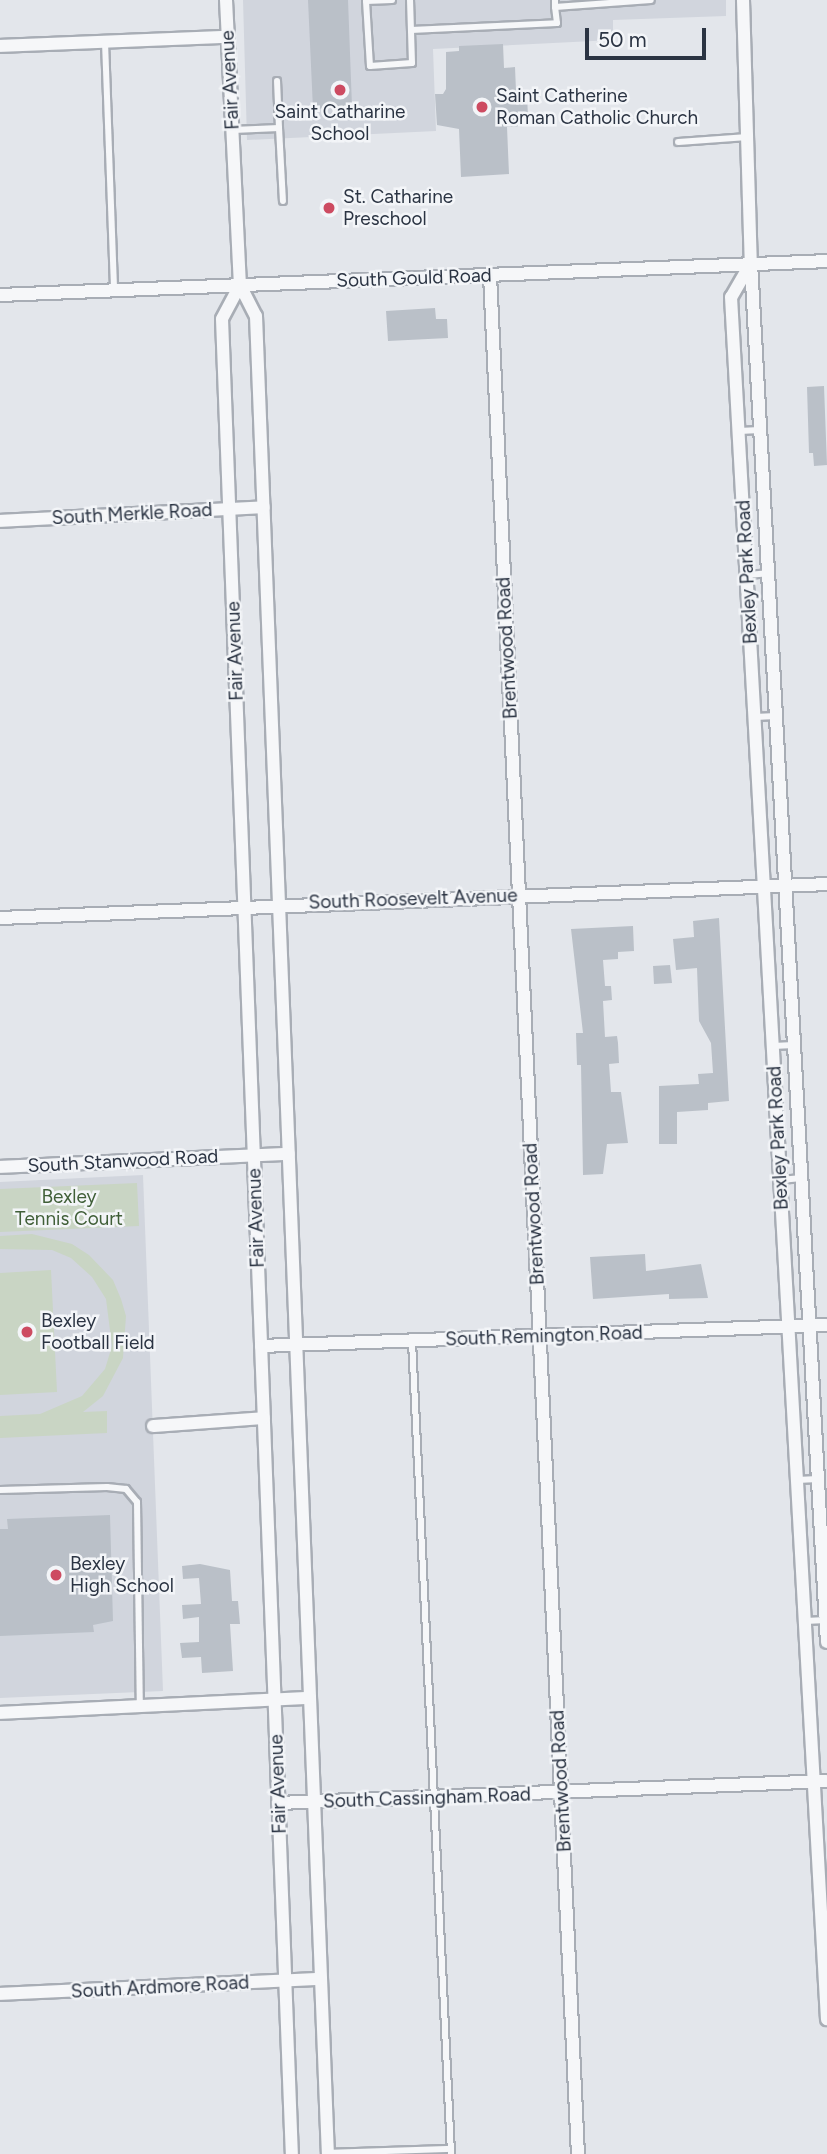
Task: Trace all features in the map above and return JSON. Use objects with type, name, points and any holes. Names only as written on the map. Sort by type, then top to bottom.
[{"type":"street","name":"Fair Avenue","points":[[226,0],[240,285],[256,316],[328,2154]]},
{"type":"street","name":"Bexley Park Road","points":[[743,0],[751,264],[827,1642]]},
{"type":"street","points":[[0,46],[228,37]]},
{"type":"street","name":"South Gould Road","points":[[0,295],[827,261]]},
{"type":"street","name":"Bexley Park Road","points":[[751,264],[731,297],[805,1621],[820,1781],[827,2019]]},
{"type":"street","name":"Brentwood Road","points":[[490,275],[578,2154]]},
{"type":"street","name":"Fair Avenue","points":[[240,285],[222,320],[292,2154]]},
{"type":"street","name":"South Merkle Road","points":[[0,520],[264,507]]},
{"type":"street","name":"South Roosevelt Avenue","points":[[0,918],[244,905],[827,884]]},
{"type":"street","name":"South Stanwood Road","points":[[0,1167],[289,1154]]},
{"type":"street","name":"South Remington Road","points":[[261,1346],[827,1325]]},
{"type":"street","points":[[153,1426],[264,1418]]},
{"type":"street","points":[[0,1713],[310,1698]]},
{"type":"street","name":"South Cassingham Road","points":[[278,1803],[820,1781]]},
{"type":"street","name":"South Ardmore Road","points":[[0,1994],[321,1979]]},
{"type":"lane","points":[[393,0],[366,1],[370,66],[412,64],[410,0]]},
{"type":"lane","points":[[411,30],[557,23],[555,4],[651,0]]},
{"type":"lane","points":[[105,42],[114,290]]},
{"type":"lane","points":[[277,81],[283,201]]},
{"type":"lane","points":[[233,130],[279,128]]},
{"type":"lane","points":[[678,142],[748,136]]},
{"type":"lane","points":[[739,431],[760,430]]},
{"type":"lane","points":[[747,575],[768,573]]},
{"type":"lane","points":[[755,717],[776,716]]},
{"type":"lane","points":[[773,1046],[794,1045]]},
{"type":"lane","points":[[780,1180],[802,1178]]},
{"type":"lane","points":[[328,2154],[451,2152],[412,1340]]},
{"type":"lane","points":[[797,1480],[818,1479]]},
{"type":"lane","points":[[0,1490],[107,1487],[126,1489],[137,1502],[140,1707]]},
{"type":"lane","points":[[805,1621],[826,1620]]},
{"type":"shaded area","name":"Saint Catharine School","points":[[243,0],[726,0],[726,16],[613,20],[613,40],[433,49],[436,131],[247,140]]},
{"type":"shaded area","points":[[143,1175],[163,1691],[0,1698],[0,1182]]},
{"type":"green space","name":"Bexley Tennis Court","points":[[137,1183],[139,1226],[0,1232],[0,1189]]},
{"type":"green space","points":[[32,1234],[72,1244],[89,1255],[113,1280],[121,1299],[126,1316],[123,1358],[103,1396],[83,1412],[107,1411],[107,1433],[0,1438],[0,1416],[40,1414],[82,1396],[105,1369],[112,1346],[106,1299],[92,1277],[71,1258],[52,1250],[0,1249],[0,1236]]},
{"type":"green space","name":"Bexley Football Field","points":[[51,1270],[57,1392],[0,1395],[0,1273]]},
{"type":"building","points":[[308,0],[348,0],[352,107],[313,109]]},
{"type":"building","name":"Saint Catherine Roman Catholic Church","points":[[503,44],[504,68],[515,67],[516,91],[527,92],[528,119],[523,126],[507,127],[509,174],[461,177],[459,129],[437,125],[435,94],[443,94],[446,89],[446,52],[459,51],[459,46]]},
{"type":"building","points":[[435,308],[436,319],[447,319],[448,338],[388,341],[386,311]]},
{"type":"building","points":[[824,386],[827,465],[814,466],[813,453],[809,453],[807,387]]},
{"type":"building","points":[[719,918],[729,1101],[708,1103],[708,1110],[677,1112],[677,1144],[659,1144],[659,1086],[699,1084],[698,1074],[713,1073],[711,1043],[699,1021],[697,968],[676,970],[673,939],[694,937],[693,921]]},
{"type":"building","points":[[633,926],[634,951],[618,952],[618,959],[603,960],[605,986],[611,986],[612,1000],[603,1001],[605,1037],[617,1036],[618,1043],[619,1063],[609,1064],[611,1092],[621,1092],[628,1143],[607,1144],[603,1174],[583,1175],[581,1065],[577,1065],[576,1033],[583,1033],[571,929]]},
{"type":"building","points":[[670,965],[672,983],[654,984],[653,966]]},
{"type":"building","points":[[645,1254],[646,1271],[701,1264],[708,1298],[669,1299],[669,1294],[593,1299],[590,1257]]},
{"type":"building","name":"Bexley High School","points":[[110,1515],[113,1621],[93,1625],[94,1632],[0,1636],[0,1529],[8,1529],[7,1519]]},
{"type":"building","points":[[200,1564],[230,1570],[232,1601],[238,1601],[240,1624],[230,1624],[233,1671],[202,1673],[201,1657],[182,1658],[180,1643],[199,1642],[199,1617],[183,1619],[182,1605],[201,1604],[199,1578],[183,1579],[182,1566]]},
{"type":"place","name":"Saint Catharine School","points":[[340,90]]},
{"type":"place","name":"Saint Catherine Roman Catholic Church","points":[[482,107]]},
{"type":"place","name":"St. Catharine Preschool","points":[[329,208]]},
{"type":"place","name":"Bexley Football Field","points":[[27,1332]]},
{"type":"place","name":"Bexley High School","points":[[56,1575]]}]
